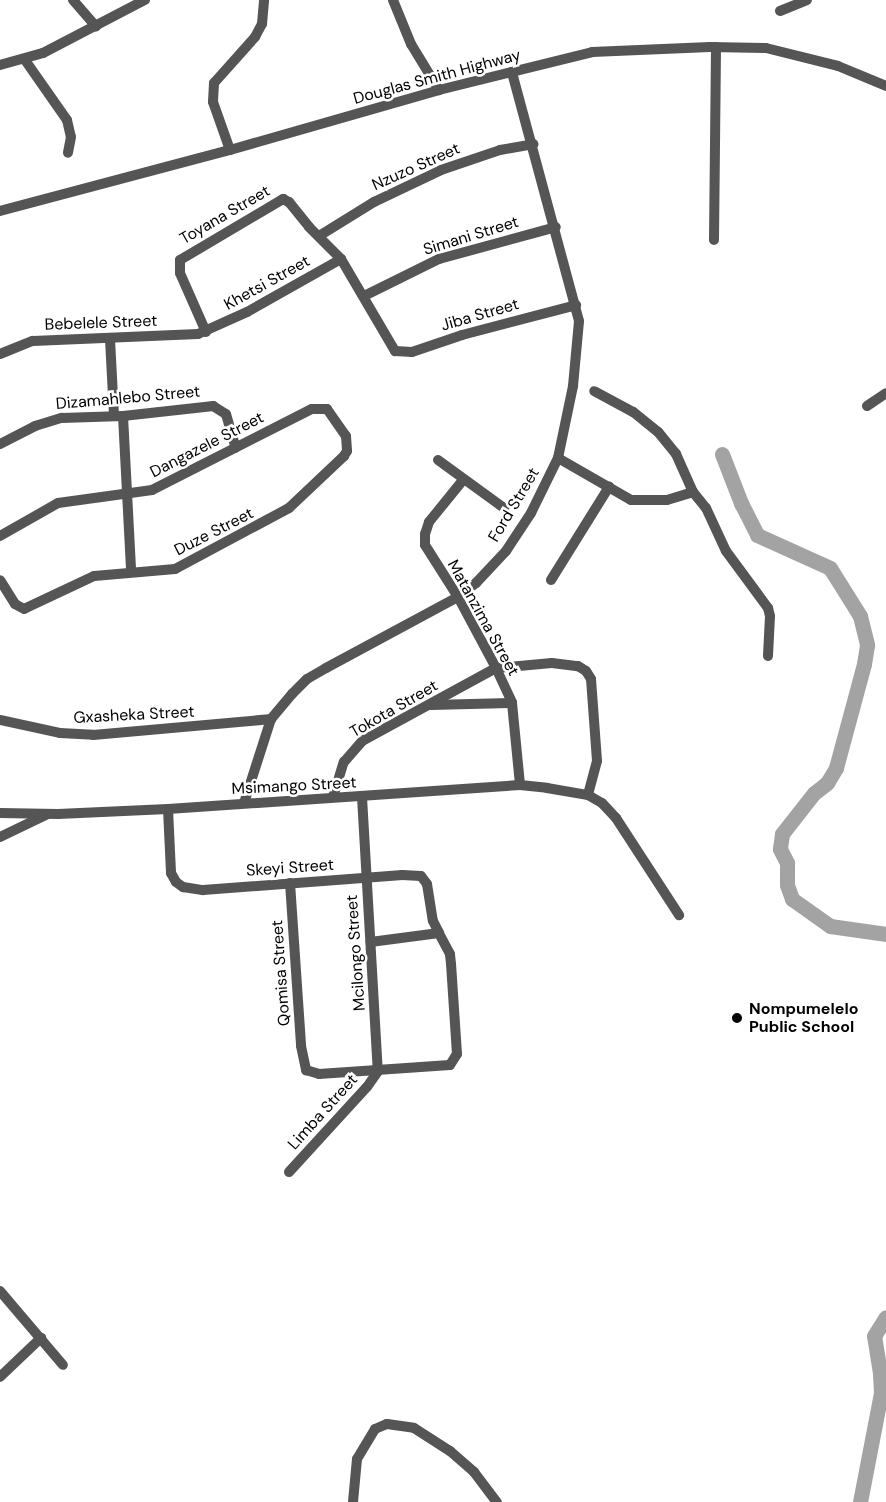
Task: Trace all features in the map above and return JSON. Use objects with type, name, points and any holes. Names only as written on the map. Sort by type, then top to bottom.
[{"type":"street","points":[[74,0],[96,26]]},
{"type":"street","points":[[0,65],[26,60],[145,0]]},
{"type":"street","points":[[230,150],[213,102],[214,83],[255,37],[261,24],[264,0]]},
{"type":"street","points":[[393,0],[411,44],[439,90]]},
{"type":"street","points":[[780,10],[807,0]]},
{"type":"street","points":[[713,47],[714,240]]},
{"type":"street","name":"Douglas Smith Highway","points":[[0,211],[230,150],[439,90],[592,52],[713,47],[766,48],[807,56],[886,86]]},
{"type":"street","points":[[26,60],[67,120],[71,137],[68,153]]},
{"type":"street","name":"Ford Street","points":[[244,803],[271,719],[307,679],[458,597],[477,583],[506,551],[540,497],[558,458],[573,386],[579,321],[556,227],[512,72]]},
{"type":"street","name":"Nzuzo Street","points":[[319,236],[374,202],[441,170],[500,150],[533,144]]},
{"type":"street","name":"Toyana Street","points":[[206,332],[180,273],[183,256],[283,199],[289,202],[341,259],[392,349]]},
{"type":"street","name":"Simani Street","points":[[364,296],[439,259],[556,227]]},
{"type":"street","name":"Khetsi Street","points":[[206,332],[247,312],[341,259]]},
{"type":"street","name":"Jiba Street","points":[[392,349],[404,353],[412,352],[462,335],[576,304]]},
{"type":"street","name":"Bebelele Street","points":[[0,354],[33,341],[179,336],[206,332]]},
{"type":"street","points":[[110,339],[128,495],[131,570]]},
{"type":"street","points":[[594,391],[633,412],[658,432],[681,464],[693,492],[706,508],[726,550],[768,608],[770,616],[768,656]]},
{"type":"street","points":[[867,406],[886,393]]},
{"type":"street","name":"Dizamahlebo Street","points":[[0,444],[49,421],[213,406],[226,414],[236,448]]},
{"type":"street","name":"Dangazele Street","points":[[0,536],[58,503],[152,490],[305,411],[317,408],[327,409],[346,436]]},
{"type":"street","name":"Duze Street","points":[[0,580],[15,604],[24,609],[86,578],[131,570],[175,568],[277,516],[333,470],[347,451],[346,436]]},
{"type":"street","points":[[558,458],[632,500],[667,500],[693,492]]},
{"type":"street","points":[[438,460],[504,508]]},
{"type":"street","name":"Matanzima Street","points":[[463,480],[429,522],[424,540],[429,555],[458,597],[512,703],[520,785]]},
{"type":"street","points":[[551,580],[609,487]]},
{"type":"street","points":[[496,668],[568,663],[586,670],[593,690],[597,760],[588,795],[602,802],[616,818],[680,915]]},
{"type":"street","name":"Tokota Street","points":[[333,797],[344,762],[362,741],[496,668]]},
{"type":"street","points":[[429,705],[512,703]]},
{"type":"street","name":"Gxasheka Street","points":[[0,720],[60,734],[93,735],[271,719]]},
{"type":"street","name":"Msimango Street","points":[[0,813],[48,814],[168,810],[520,785],[588,795]]},
{"type":"street","name":"Mcilongo Street","points":[[362,797],[378,1071]]},
{"type":"street","name":"Skeyi Street","points":[[168,810],[171,873],[176,882],[183,887],[203,890],[421,876],[427,884],[433,921],[439,933]]},
{"type":"street","points":[[0,837],[48,814]]},
{"type":"street","name":"Qomisa Street","points":[[290,883],[302,1061]]},
{"type":"street","points":[[371,942],[439,933]]},
{"type":"street","name":"Limba Street","points":[[302,1061],[306,1070],[311,1072],[444,1067],[453,1062],[457,1054],[450,954],[439,933]]},
{"type":"street","name":"Limba Street","points":[[289,1172],[367,1087],[378,1071]]},
{"type":"street","points":[[0,1291],[63,1365]]},
{"type":"street","points":[[0,1377],[41,1338]]},
{"type":"street","points":[[353,1502],[357,1459],[375,1429],[387,1424],[414,1428],[443,1446],[474,1472],[497,1502]]},
{"type":"waterway","points":[[722,454],[741,503],[757,535],[830,568],[860,616],[867,645],[836,768],[827,783],[814,793],[782,834],[780,849],[787,863],[787,885],[792,899],[830,926],[886,934]]},
{"type":"waterway","points":[[860,1502],[881,1393],[874,1336],[886,1317]]},
{"type":"place","name":"Nompumelelo Public School","points":[[737,1018]]}]
